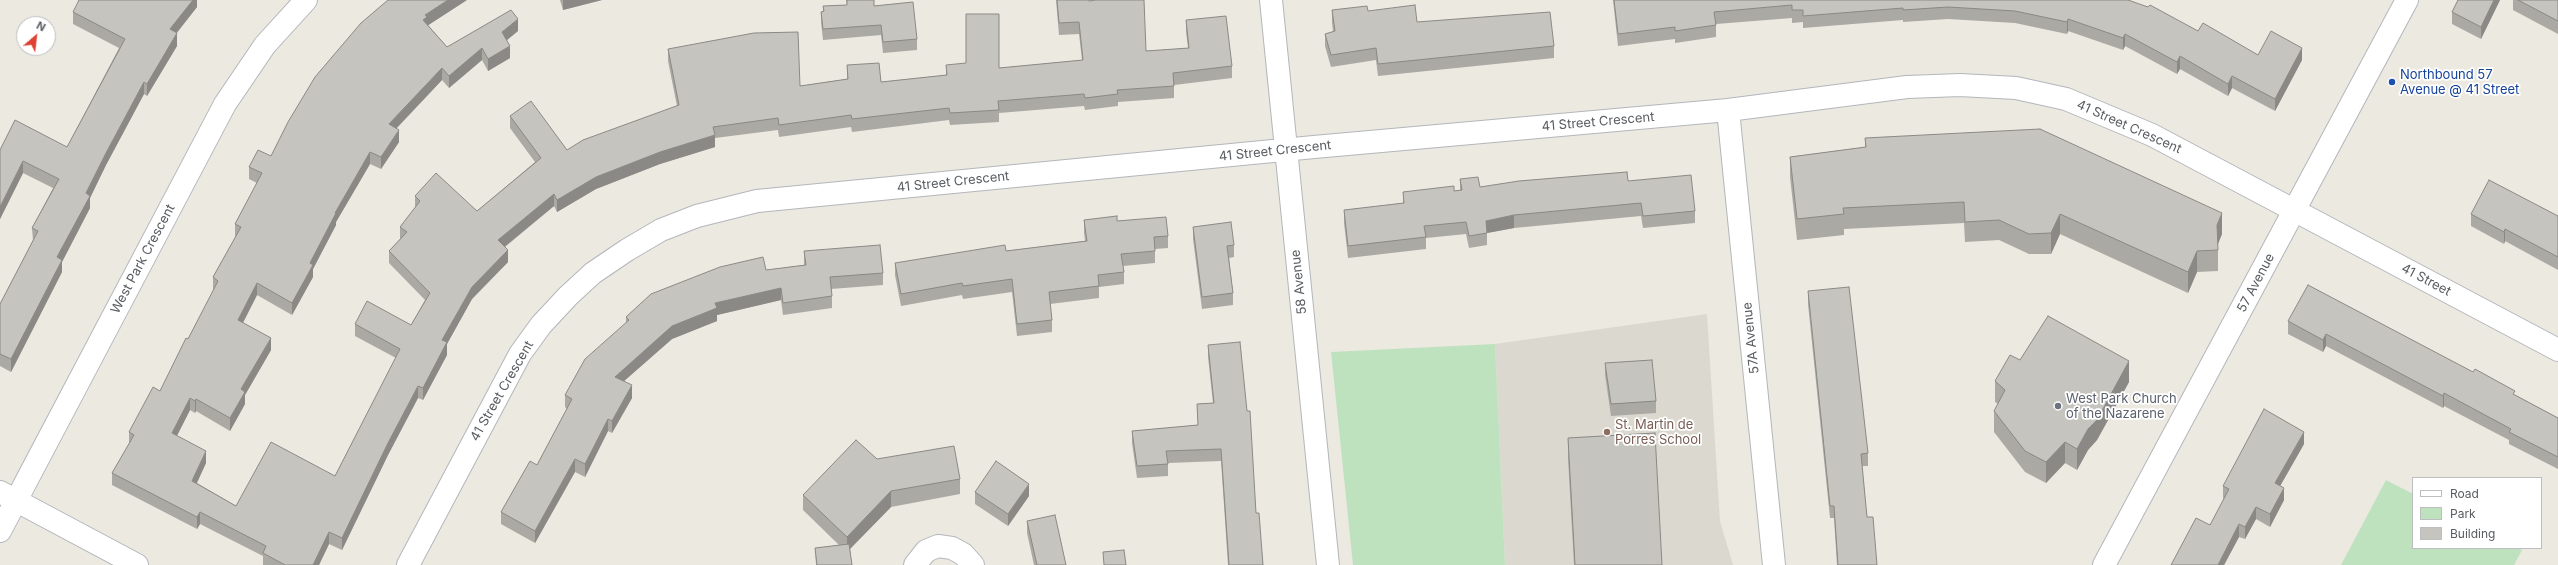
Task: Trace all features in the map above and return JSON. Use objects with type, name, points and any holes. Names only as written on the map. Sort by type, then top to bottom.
[{"type":"street","name":"West Park Crescent","points":[[0,531],[8,496],[225,104],[265,45],[306,0]]},
{"type":"street","name":"58 Avenue","points":[[1271,0],[1328,565]]},
{"type":"street","name":"57 Avenue","points":[[2104,565],[2408,0]]},
{"type":"street","name":"41 Street Crescent","points":[[408,565],[502,386],[520,354],[541,325],[593,273],[627,250],[661,230],[697,216],[757,201],[1286,149],[1728,110],[1907,87],[1960,85],[2016,88],[2066,100],[2111,116],[2152,135],[2295,210]]},
{"type":"street","name":"57A Avenue","points":[[1728,110],[1774,565]]},
{"type":"street","name":"41 Street","points":[[2295,210],[2558,350]]},
{"type":"street","points":[[8,496],[137,565]]},
{"type":"street","points":[[915,565],[926,551],[938,546],[952,548],[963,554],[973,565]]},
{"type":"shaded area","name":"St. Martin de Porres School","points":[[1707,314],[1720,521],[1733,565],[1505,565],[1495,344]]},
{"type":"green space","points":[[1495,344],[1505,565],[1353,565],[1331,352]]},
{"type":"green space","points":[[2386,480],[2412,493],[2412,549],[2522,550],[2514,565],[2341,565]]},
{"type":"building","points":[[79,0],[193,0],[170,29],[177,33],[147,84],[144,82],[106,153],[86,193],[90,196],[57,257],[62,260],[11,359],[0,354],[0,304],[38,231],[32,228],[59,179],[23,161],[0,207],[0,150],[15,120],[67,147],[125,39],[73,12]]},
{"type":"building","points":[[388,0],[448,0],[425,15],[427,17],[423,20],[447,47],[511,10],[518,19],[502,32],[510,46],[488,59],[482,48],[449,76],[442,68],[389,124],[399,130],[381,157],[370,152],[335,213],[310,263],[313,265],[292,303],[257,283],[238,320],[271,338],[241,389],[245,392],[230,418],[196,399],[195,401],[190,398],[172,433],[206,451],[192,481],[236,506],[271,442],[335,476],[400,349],[355,324],[367,301],[411,325],[430,293],[389,251],[407,232],[400,227],[420,201],[415,196],[436,173],[477,211],[541,158],[510,116],[531,101],[567,150],[583,140],[679,105],[668,49],[754,33],[798,32],[800,86],[848,79],[847,65],[879,63],[881,82],[947,75],[946,65],[966,63],[966,14],[999,14],[999,68],[1083,60],[1079,22],[1059,23],[1057,0],[1144,0],[1146,51],[1189,48],[1186,20],[1226,16],[1232,66],[1173,73],[1174,86],[1117,90],[1118,94],[1085,98],[1084,94],[998,101],[999,110],[950,113],[949,108],[852,119],[851,115],[779,125],[778,118],[713,127],[715,135],[660,152],[596,177],[557,200],[554,194],[498,240],[508,250],[472,287],[442,340],[447,342],[423,388],[418,386],[388,443],[342,538],[329,532],[313,565],[285,565],[263,553],[266,546],[200,512],[197,517],[112,473],[134,435],[129,432],[153,387],[160,391],[186,338],[188,339],[218,281],[213,277],[241,227],[235,224],[262,173],[249,167],[258,150],[271,156],[288,122],[315,77],[361,23]]},
{"type":"building","points":[[847,0],[874,0],[874,6],[913,2],[917,39],[883,42],[881,25],[823,29],[821,12],[824,11],[823,6],[847,5]]},
{"type":"building","points":[[1614,0],[2128,0],[2148,7],[2150,5],[2198,31],[2203,23],[2258,55],[2271,31],[2302,48],[2275,99],[2232,76],[2228,84],[2180,56],[2177,62],[2125,34],[2123,38],[2068,19],[2067,22],[2015,11],[1948,7],[1903,10],[1903,8],[1803,16],[1803,10],[1792,10],[1792,5],[1714,12],[1716,25],[1675,31],[1675,27],[1618,34]]},
{"type":"building","points":[[2458,0],[2494,0],[2481,27],[2452,12]]},
{"type":"building","points":[[2518,0],[2558,0],[2558,21]]},
{"type":"building","points":[[1415,5],[1417,22],[1550,12],[1554,46],[1378,64],[1376,48],[1331,55],[1325,34],[1335,31],[1332,10],[1367,6],[1368,11]]},
{"type":"building","points":[[2040,129],[2222,213],[2217,225],[2218,250],[2197,251],[2188,272],[2060,214],[2051,233],[2029,234],[1999,220],[1965,222],[1964,202],[1843,208],[1844,214],[1797,219],[1790,157],[1866,147],[1865,138]]},
{"type":"building","points":[[1627,172],[1628,181],[1691,175],[1695,211],[1643,216],[1641,203],[1514,215],[1486,221],[1487,233],[1469,236],[1466,222],[1424,226],[1426,237],[1348,246],[1344,210],[1404,203],[1403,192],[1454,186],[1454,191],[1462,190],[1460,179],[1478,177],[1480,187],[1519,181]]},
{"type":"building","points":[[2489,180],[2558,216],[2558,257],[2505,229],[2504,232],[2471,214]]},
{"type":"building","points":[[1117,216],[1117,221],[1166,217],[1168,236],[1154,237],[1155,251],[1121,254],[1124,272],[1098,275],[1099,286],[1049,292],[1052,320],[1017,324],[1012,279],[963,286],[962,283],[901,294],[895,263],[1005,245],[1006,251],[1087,241],[1084,220]]},
{"type":"building","points":[[1231,222],[1234,245],[1227,246],[1233,293],[1202,297],[1193,227]]},
{"type":"building","points":[[880,245],[883,273],[830,277],[832,296],[783,303],[781,288],[715,303],[717,308],[672,326],[615,377],[632,385],[612,421],[608,419],[585,464],[575,459],[535,531],[501,512],[530,461],[537,465],[572,399],[565,395],[585,359],[629,320],[626,317],[651,294],[720,267],[763,257],[766,270],[806,265],[804,251]]},
{"type":"building","points":[[2308,285],[2473,372],[2475,369],[2515,391],[2513,394],[2558,418],[2558,457],[2509,432],[2511,429],[2444,393],[2443,396],[2326,334],[2323,340],[2288,321]]},
{"type":"building","points":[[1849,287],[1868,453],[1861,454],[1867,517],[1873,517],[1877,565],[1838,565],[1834,506],[1830,506],[1808,291]]},
{"type":"building","name":"West Park Church of the Nazarene","points":[[2048,316],[2129,361],[2097,420],[2088,429],[2077,449],[2065,442],[2046,462],[2025,451],[1994,411],[2005,390],[1995,381],[2010,355],[2020,360]]},
{"type":"building","points":[[1240,342],[1247,411],[1250,411],[1256,513],[1259,513],[1263,565],[1229,565],[1221,449],[1166,451],[1168,464],[1137,466],[1132,431],[1198,425],[1197,404],[1214,403],[1208,345]]},
{"type":"building","points":[[1652,360],[1656,401],[1611,404],[1605,363]]},
{"type":"building","points":[[2264,409],[2304,432],[2275,483],[2284,488],[2270,514],[2256,507],[2245,527],[2239,524],[2218,565],[2171,565],[2196,518],[2210,525],[2229,489],[2223,486]]},
{"type":"building","points":[[1655,433],[1662,565],[1575,565],[1568,438]]},
{"type":"building","points":[[856,440],[877,459],[954,446],[960,479],[891,491],[847,537],[803,495]]},
{"type":"building","points":[[996,461],[1029,484],[1008,514],[975,492]]},
{"type":"building","points":[[1055,515],[1066,565],[1037,565],[1027,521]]},
{"type":"building","points":[[849,544],[852,565],[817,565],[815,548]]},
{"type":"building","points":[[1124,550],[1126,565],[1104,565],[1103,552]]},
{"type":"place","name":"Northbound 57 Avenue @ 41 Street","points":[[2392,82]]},
{"type":"place","name":"West Park Church of the Nazarene","points":[[2058,406]]},
{"type":"place","name":"St. Martin de Porres School","points":[[1607,432]]}]
